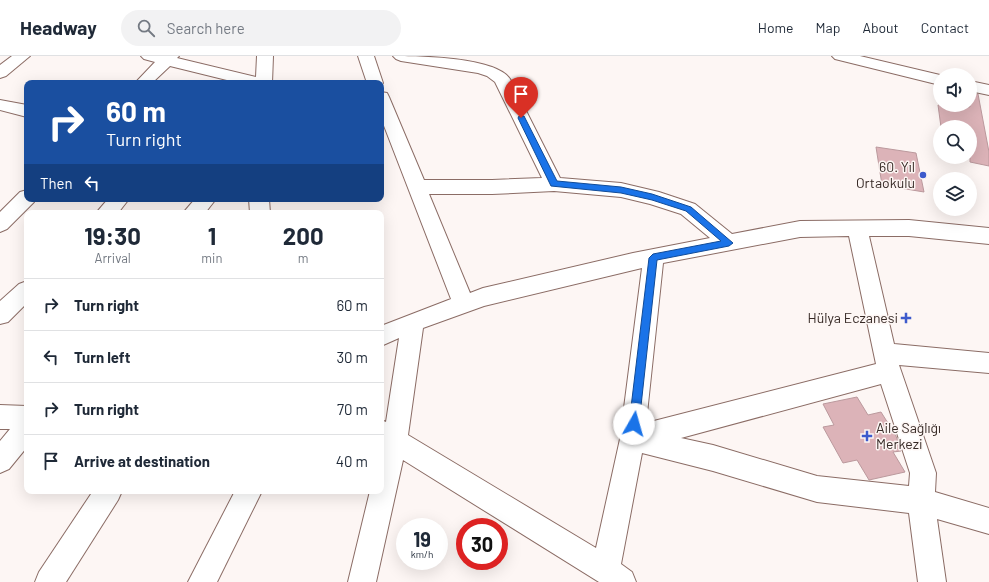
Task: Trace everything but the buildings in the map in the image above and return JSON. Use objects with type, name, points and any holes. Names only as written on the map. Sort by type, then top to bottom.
[{"type":"street","points":[[0,73],[22,56]]},
{"type":"street","points":[[149,56],[169,58],[249,80]]},
{"type":"street","points":[[264,80],[265,56]]},
{"type":"street","points":[[366,56],[374,80]]},
{"type":"street","points":[[401,56],[481,69],[493,73],[502,79],[554,184]]},
{"type":"street","points":[[840,56],[933,78]]},
{"type":"street","points":[[146,80],[169,58]]},
{"type":"street","points":[[977,87],[989,90]]},
{"type":"street","points":[[0,105],[24,110]]},
{"type":"street","points":[[384,111],[464,304]]},
{"type":"street","points":[[416,187],[492,187],[554,184],[621,190],[652,197],[688,209],[729,243]]},
{"type":"street","points":[[0,224],[24,200]]},
{"type":"street","points":[[109,210],[116,202]]},
{"type":"street","points":[[196,210],[203,202]]},
{"type":"street","points":[[857,228],[887,362],[922,473],[920,501],[932,582]]},
{"type":"street","points":[[384,335],[412,322],[483,297],[653,258],[800,229],[909,228],[989,236]]},
{"type":"street","points":[[388,436],[614,576],[653,258]]},
{"type":"street","points":[[0,315],[24,293]]},
{"type":"street","points":[[384,458],[412,322]]},
{"type":"street","points":[[632,439],[887,362],[989,363]]},
{"type":"street","points":[[0,460],[20,418]]},
{"type":"street","points":[[632,439],[712,458],[817,489],[920,501],[989,522]]},
{"type":"street","points":[[49,582],[107,494]]},
{"type":"street","points":[[202,582],[247,494]]},
{"type":"street","points":[[362,582],[378,494]]},
{"type":"place","name":"60. Yıl Ortaokulu","points":[[923,175]]},
{"type":"place","name":"Hülya Eczanesi","points":[[906,318]]},
{"type":"place","name":"Aile Sağlığı Merkezi","points":[[867,436]]},
{"type":"route","points":[[521,118],[554,184],[621,190],[652,197],[688,209],[729,243],[653,258],[634,424]]}]
